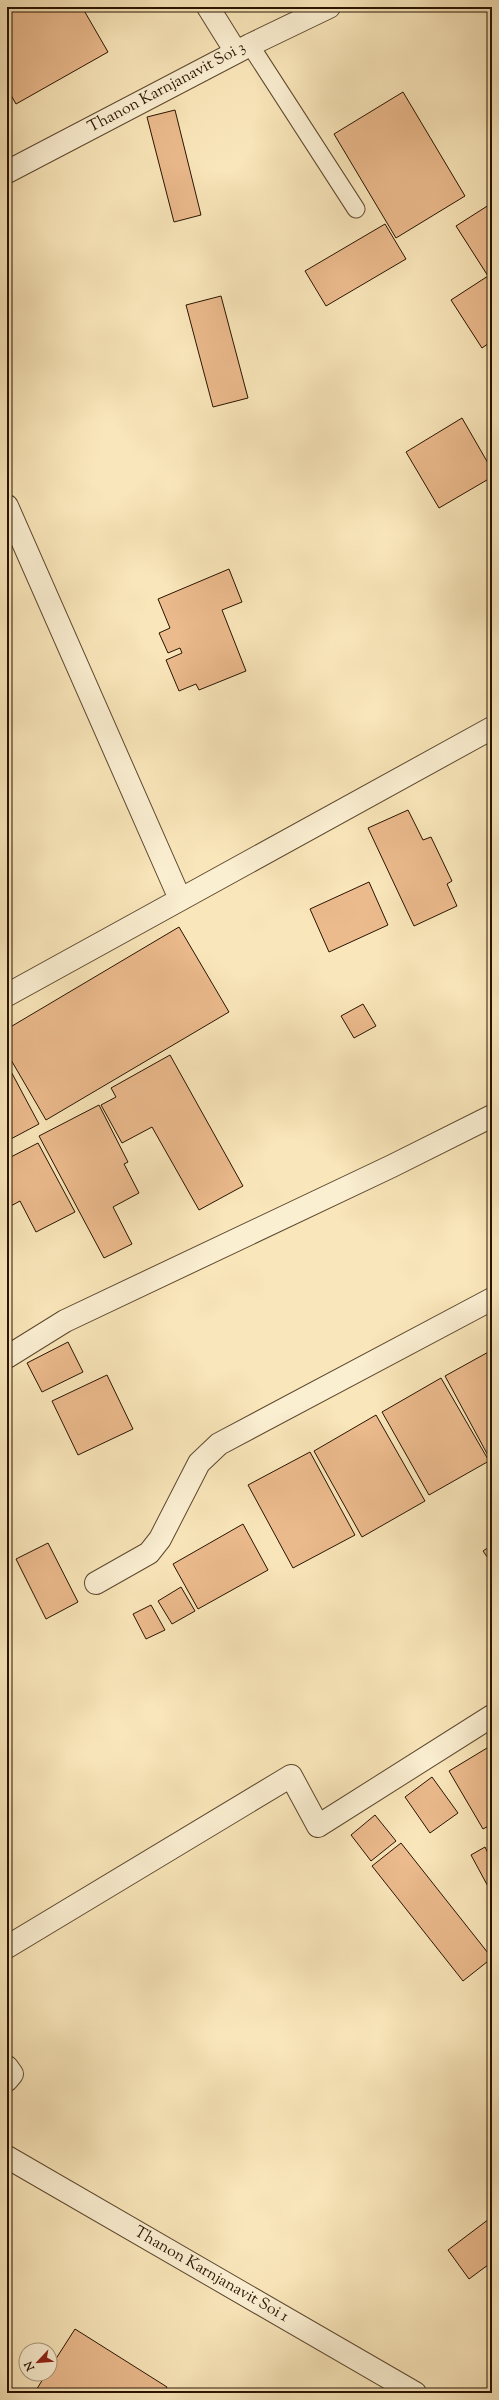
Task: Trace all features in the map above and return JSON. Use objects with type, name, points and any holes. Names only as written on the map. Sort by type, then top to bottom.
[{"type":"street","points":[[208,7],[243,48]]},
{"type":"street","name":"Thanon Karnjanavit Soi 3","points":[[7,172],[243,48],[328,7]]},
{"type":"street","points":[[7,506],[180,899]]},
{"type":"street","points":[[7,995],[492,728]]},
{"type":"street","points":[[7,1356],[65,1321],[392,1166],[492,1116]]},
{"type":"street","points":[[96,1583],[149,1553],[160,1539],[199,1463],[219,1444],[492,1299]]},
{"type":"street","points":[[7,1947],[291,1776],[318,1826],[492,1716]]},
{"type":"street","points":[[7,2067],[12,2074],[7,2080]]},
{"type":"street","name":"Thanon Karnjanavit Soi 1","points":[[7,2158],[415,2393]]},
{"type":"lane","points":[[243,48],[356,209]]},
{"type":"building","points":[[7,7],[82,7],[108,52],[16,104],[7,88]]},
{"type":"building","points":[[403,92],[465,196],[396,238],[334,134]]},
{"type":"building","points":[[175,110],[201,215],[174,222],[147,117]]},
{"type":"building","points":[[492,203],[492,341],[482,348],[451,300],[488,276],[456,226]]},
{"type":"building","points":[[385,224],[406,259],[326,306],[305,271]]},
{"type":"building","points":[[221,296],[248,398],[213,407],[186,305]]},
{"type":"building","points":[[462,418],[492,470],[492,477],[439,508],[406,452]]},
{"type":"building","points":[[229,569],[242,602],[222,610],[246,671],[199,690],[196,684],[179,691],[166,660],[182,653],[180,648],[168,653],[159,633],[170,628],[158,599]]},
{"type":"building","points":[[408,810],[423,840],[431,837],[452,881],[447,884],[457,906],[414,926],[368,828]]},
{"type":"building","points":[[369,882],[388,925],[329,952],[310,909]]},
{"type":"building","points":[[179,927],[229,1012],[46,1120],[7,1053],[7,1029]]},
{"type":"building","points":[[363,1004],[376,1026],[354,1038],[341,1016]]},
{"type":"building","points":[[170,1055],[243,1186],[199,1210],[152,1127],[122,1143],[101,1105],[116,1097],[111,1088]]},
{"type":"building","points":[[7,1064],[39,1124],[7,1141]]},
{"type":"building","points":[[99,1105],[128,1162],[124,1164],[139,1193],[113,1207],[132,1244],[104,1258],[39,1136]]},
{"type":"building","points":[[38,1143],[75,1212],[36,1232],[20,1201],[7,1208],[7,1159]]},
{"type":"building","points":[[68,1342],[83,1372],[42,1392],[27,1363]]},
{"type":"building","points":[[492,1350],[492,1460],[491,1461],[445,1376]]},
{"type":"building","points":[[107,1375],[133,1429],[78,1455],[52,1401]]},
{"type":"building","points":[[441,1378],[489,1461],[429,1495],[382,1412]]},
{"type":"building","points":[[376,1415],[425,1501],[362,1537],[314,1451]]},
{"type":"building","points":[[310,1452],[355,1535],[293,1568],[248,1485]]},
{"type":"building","points":[[243,1524],[268,1570],[198,1609],[173,1564]]},
{"type":"building","points":[[48,1543],[78,1602],[46,1619],[16,1559]]},
{"type":"building","points":[[492,1545],[492,1564],[483,1551]]},
{"type":"building","points":[[181,1587],[195,1611],[172,1624],[158,1601]]},
{"type":"building","points":[[151,1605],[165,1630],[146,1639],[133,1614]]},
{"type":"building","points":[[492,1745],[492,1824],[483,1829],[449,1771]]},
{"type":"building","points":[[432,1777],[458,1813],[430,1833],[405,1797]]},
{"type":"building","points":[[375,1815],[396,1841],[371,1861],[351,1835]]},
{"type":"building","points":[[401,1843],[492,1958],[463,1981],[372,1866]]},
{"type":"building","points":[[485,1847],[492,1861],[491,1892],[471,1855]]},
{"type":"building","points":[[489,2219],[492,2223],[492,2262],[469,2279],[448,2250]]},
{"type":"building","points":[[75,2329],[167,2387],[164,2393],[35,2392],[41,2382],[58,2382],[58,2356]]}]
